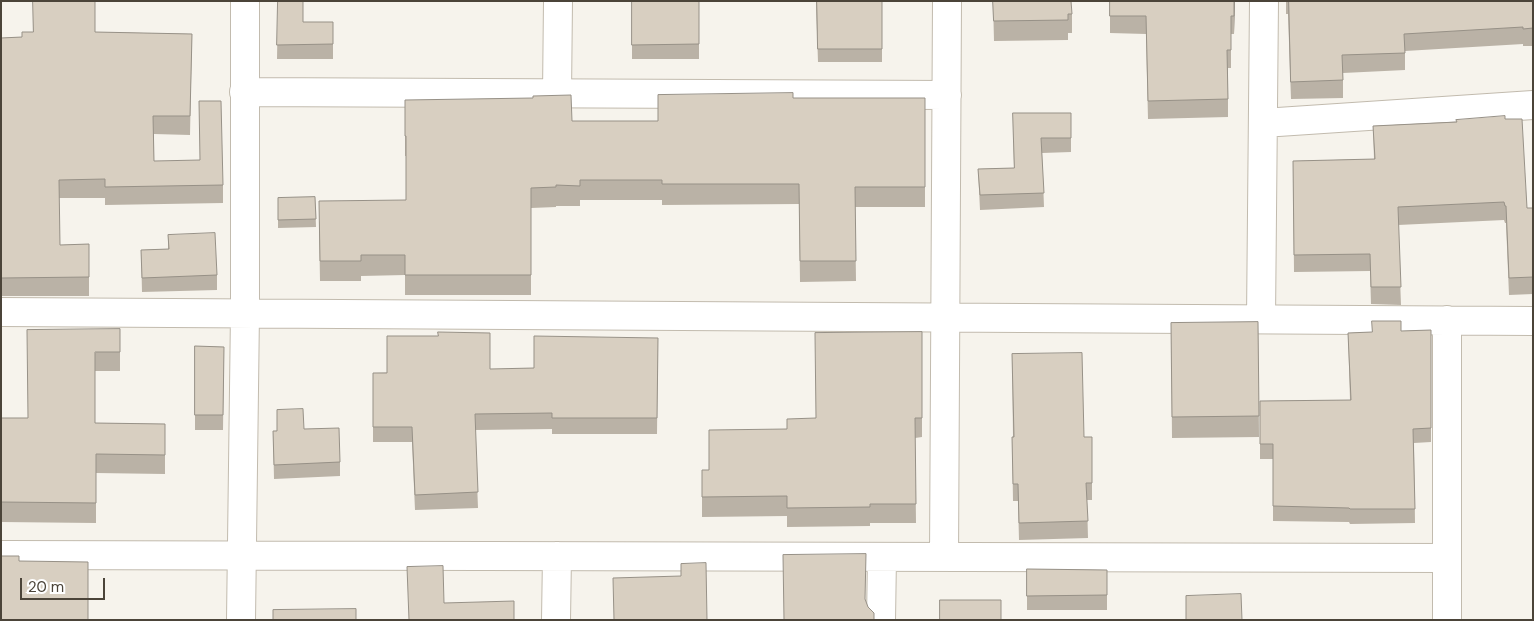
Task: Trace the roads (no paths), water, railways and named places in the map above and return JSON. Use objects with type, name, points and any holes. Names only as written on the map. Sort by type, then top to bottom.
[{"type":"street","points":[[241,620],[245,312],[245,1]]},
{"type":"street","points":[[557,94],[558,1]]},
{"type":"street","points":[[944,557],[947,1]]},
{"type":"street","points":[[1260,319],[1264,1]]},
{"type":"street","points":[[244,92],[947,95]]},
{"type":"street","points":[[1262,123],[1533,105]]},
{"type":"street","points":[[1,312],[1533,321]]},
{"type":"street","points":[[1447,320],[1447,620]]},
{"type":"street","points":[[1,555],[1447,558]]},
{"type":"street","points":[[556,556],[556,620]]},
{"type":"street","points":[[881,620],[882,557]]}]
